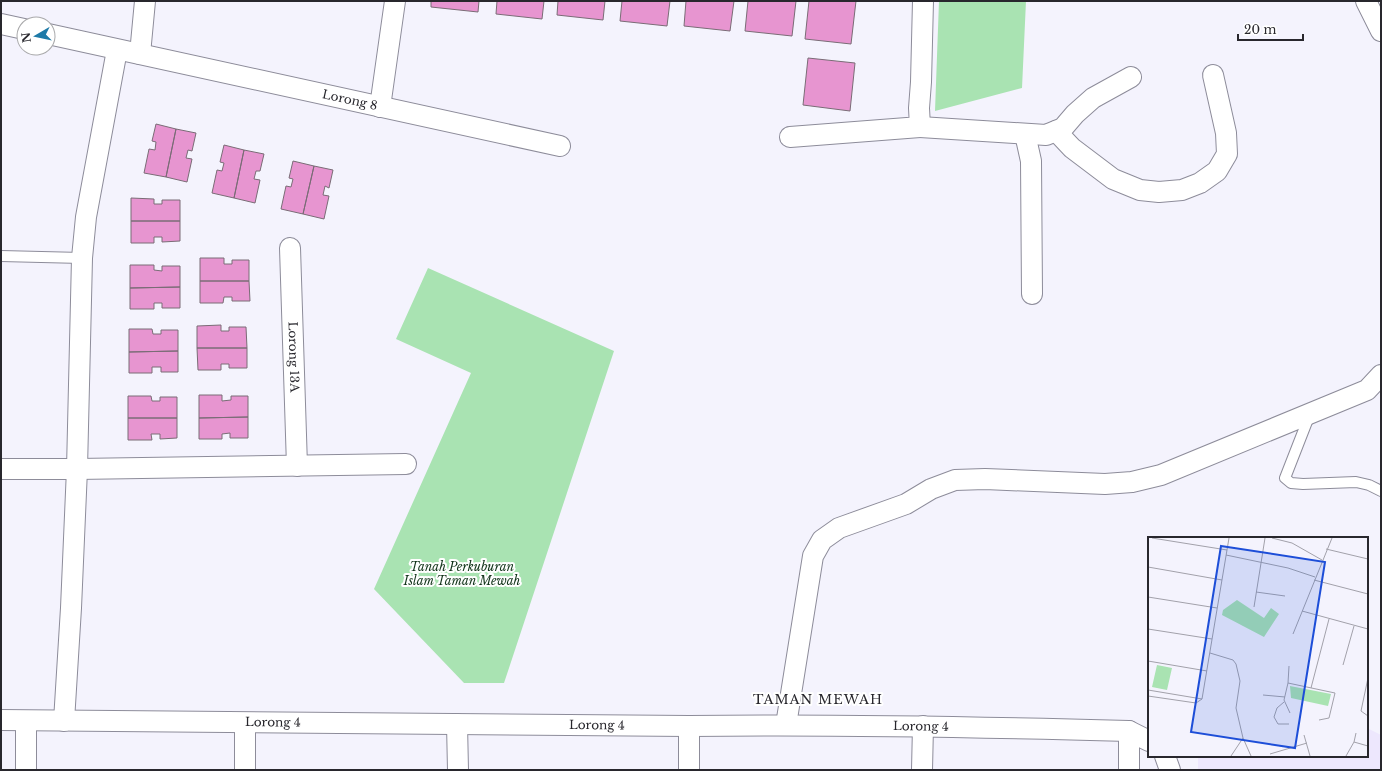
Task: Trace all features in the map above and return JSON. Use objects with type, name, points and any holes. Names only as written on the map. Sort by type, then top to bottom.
[{"type":"street","points":[[140,54],[145,1]]},
{"type":"street","points":[[380,107],[395,1]]},
{"type":"street","points":[[920,127],[919,108],[923,1]]},
{"type":"street","points":[[1366,1],[1381,32]]},
{"type":"street","points":[[1,24],[16,27]]},
{"type":"street","name":"Lorong 8","points":[[56,36],[560,146]]},
{"type":"street","points":[[64,721],[77,469],[82,258],[86,217],[117,50]]},
{"type":"street","points":[[1056,131],[1072,148],[1113,179],[1140,190],[1160,192],[1182,190],[1200,183],[1217,171],[1227,154],[1226,133],[1213,75]]},
{"type":"street","points":[[790,137],[920,127],[1046,135],[1063,128],[1075,114],[1093,98],[1131,77]]},
{"type":"street","points":[[1025,134],[1031,161],[1032,294]]},
{"type":"street","name":"Lorong 13A","points":[[290,248],[297,466]]},
{"type":"street","points":[[786,725],[813,556],[822,540],[840,528],[906,504],[931,489],[955,480],[986,479],[1104,484],[1132,482],[1161,476],[1310,414],[1374,393],[1381,375]]},
{"type":"street","points":[[1,469],[406,464]]},
{"type":"street","name":"Lorong 4","points":[[1,720],[689,726],[923,726],[1129,731]]},
{"type":"street","points":[[26,721],[26,770]]},
{"type":"street","points":[[245,723],[245,770]]},
{"type":"street","points":[[457,724],[458,770]]},
{"type":"street","points":[[689,726],[689,770]]},
{"type":"street","points":[[922,770],[923,726]]},
{"type":"street","points":[[1129,770],[1129,731],[1148,740]]},
{"type":"street","points":[[1165,757],[1170,770]]},
{"type":"lane","points":[[1,256],[82,258]]},
{"type":"lane","points":[[1310,414],[1285,478],[1291,483],[1303,484],[1356,482],[1381,490]]},
{"type":"shaded area","points":[[1368,728],[1381,735],[1381,770],[1198,770],[1198,757],[1368,757]]},
{"type":"green space","points":[[939,1],[1026,1],[1022,88],[935,111]]},
{"type":"green space","name":"Tanah Perkuburan Islam Taman Mewah","points":[[428,268],[614,351],[504,683],[464,683],[374,589],[471,373],[396,339]]},
{"type":"building","points":[[431,1],[479,1],[478,12],[431,7]]},
{"type":"building","points":[[497,1],[544,1],[542,19],[496,14]]},
{"type":"building","points":[[558,1],[605,1],[603,20],[557,15]]},
{"type":"building","points":[[622,1],[670,1],[667,26],[620,21]]},
{"type":"building","points":[[686,1],[734,1],[730,31],[684,26]]},
{"type":"building","points":[[748,1],[796,1],[792,36],[745,31]]},
{"type":"building","points":[[809,1],[856,1],[851,44],[805,39]]},
{"type":"building","points":[[808,58],[855,63],[850,111],[803,105]]},
{"type":"building","points":[[156,124],[176,129],[166,177],[144,173],[149,149],[155,150],[156,142],[152,141]]},
{"type":"building","points":[[176,129],[196,133],[192,151],[188,150],[186,158],[192,159],[187,182],[166,177]]},
{"type":"building","points":[[224,145],[244,150],[234,198],[212,193],[217,170],[222,171],[224,163],[220,162]]},
{"type":"building","points":[[244,150],[264,154],[260,171],[256,171],[254,179],[260,180],[255,203],[234,198]]},
{"type":"building","points":[[293,161],[314,166],[303,214],[281,209],[286,186],[291,187],[293,179],[289,178]]},
{"type":"building","points":[[314,166],[333,170],[329,188],[325,186],[323,195],[329,196],[324,219],[303,214]]},
{"type":"building","points":[[131,198],[154,199],[154,204],[162,204],[162,200],[180,200],[180,221],[131,221]]},
{"type":"building","points":[[131,221],[180,221],[180,241],[162,242],[162,237],[154,237],[154,243],[131,243]]},
{"type":"building","points":[[200,258],[224,258],[224,264],[232,264],[232,260],[249,260],[249,281],[200,281]]},
{"type":"building","points":[[130,265],[154,265],[154,270],[162,271],[162,266],[180,266],[180,287],[130,288]]},
{"type":"building","points":[[200,281],[249,281],[250,301],[232,301],[232,297],[224,297],[223,303],[200,303]]},
{"type":"building","points":[[180,287],[180,308],[162,308],[162,303],[154,303],[154,309],[130,309],[130,288]]},
{"type":"building","points":[[221,325],[221,331],[229,331],[229,327],[246,327],[247,348],[197,348],[197,326]]},
{"type":"building","points":[[129,329],[152,329],[153,334],[161,334],[161,330],[178,330],[178,351],[129,352]]},
{"type":"building","points":[[197,348],[247,348],[247,368],[229,368],[229,364],[221,364],[221,370],[198,370]]},
{"type":"building","points":[[178,351],[178,372],[161,372],[161,367],[152,367],[152,373],[129,373],[129,352]]},
{"type":"building","points":[[199,395],[222,395],[222,401],[231,400],[231,396],[248,396],[248,417],[199,418]]},
{"type":"building","points":[[128,396],[151,396],[152,401],[160,401],[160,397],[177,397],[177,418],[128,418]]},
{"type":"building","points":[[248,417],[248,438],[230,438],[230,433],[222,434],[222,439],[199,439],[199,418]]},
{"type":"building","points":[[128,418],[177,418],[177,438],[160,439],[160,434],[151,434],[152,440],[128,440]]},
{"type":"district","name":"TAMAN MEWAH","points":[[818,699]]}]
